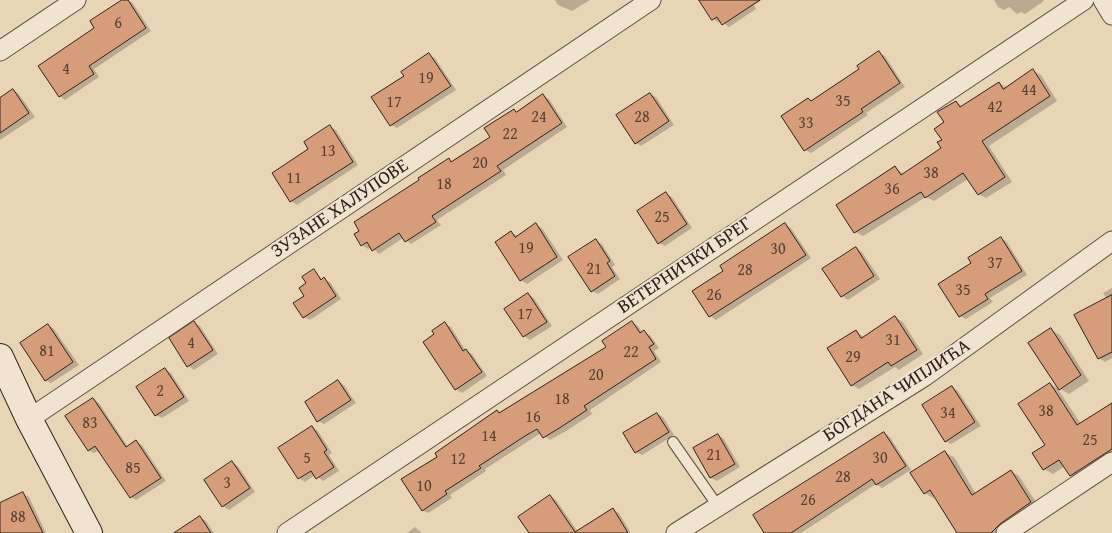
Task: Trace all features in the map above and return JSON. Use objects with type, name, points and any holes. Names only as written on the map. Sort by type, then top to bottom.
[{"type":"street","points":[[0,51],[76,0]]},
{"type":"street","name":"ЗУЗАНЕ ХАЛУПОВЕ","points":[[29,419],[651,0]]},
{"type":"street","name":"ВЕТЕРНИЧКИ БРЕГ","points":[[287,533],[1084,0]]},
{"type":"street","points":[[1103,0],[1112,15]]},
{"type":"street","name":"БОГДАНА ЧИПЛИЋА","points":[[676,533],[717,505],[925,376],[1112,241]]},
{"type":"street","points":[[0,357],[29,419],[89,533]]},
{"type":"street","points":[[1006,533],[1112,462]]},
{"type":"lane","points":[[673,442],[717,505]]},
{"type":"building","points":[[122,0],[128,0],[146,28],[89,66],[94,74],[59,97],[38,66],[94,28],[90,21]]},
{"type":"building","points":[[699,0],[760,0],[722,25],[717,17],[712,20]]},
{"type":"building","points":[[879,51],[900,83],[861,109],[863,112],[804,151],[781,116],[808,98],[811,101],[859,69],[857,66]]},
{"type":"building","points":[[429,53],[451,86],[390,126],[371,97],[404,76],[401,72]]},
{"type":"building","points":[[1033,69],[1050,96],[982,141],[1005,177],[978,195],[963,173],[925,198],[921,192],[854,233],[836,205],[895,166],[901,175],[941,148],[937,142],[942,140],[934,129],[944,122],[937,112],[956,101],[960,107],[999,82],[1003,89]]},
{"type":"building","points":[[13,89],[29,113],[0,133],[0,98]]},
{"type":"building","points":[[650,93],[669,121],[635,144],[616,115]]},
{"type":"building","points":[[543,94],[562,123],[497,166],[501,171],[432,216],[436,222],[405,242],[399,233],[372,251],[367,242],[361,246],[354,234],[359,231],[354,222],[449,158],[451,162],[490,137],[484,128],[514,109],[516,112]]},
{"type":"building","points":[[330,125],[353,162],[290,202],[272,173],[308,149],[304,142]]},
{"type":"building","points":[[666,192],[687,224],[658,244],[637,211]]},
{"type":"building","points":[[536,223],[557,257],[520,281],[495,242],[511,231],[515,237]]},
{"type":"building","points":[[785,223],[806,255],[709,317],[692,291],[723,271],[720,266]]},
{"type":"building","points":[[1001,237],[1022,271],[985,294],[988,299],[959,317],[938,284],[971,263],[968,258]]},
{"type":"building","points":[[596,239],[610,261],[607,263],[615,276],[591,292],[568,257]]},
{"type":"building","points":[[856,247],[874,276],[841,297],[822,269]]},
{"type":"building","points":[[314,269],[321,280],[324,277],[336,296],[303,318],[293,303],[304,296],[299,288],[306,283],[302,277]]},
{"type":"building","points":[[528,293],[547,322],[523,337],[504,309]]},
{"type":"building","points":[[1112,295],[1112,352],[1098,359],[1074,315]]},
{"type":"building","points":[[895,316],[917,350],[891,366],[888,362],[851,386],[827,348],[856,330],[861,338]]},
{"type":"building","points":[[194,321],[213,350],[187,367],[169,338]]},
{"type":"building","points":[[632,321],[640,333],[644,330],[654,344],[649,347],[656,359],[584,406],[587,410],[543,438],[537,429],[525,436],[479,466],[481,468],[445,491],[447,494],[422,511],[401,479],[437,457],[435,453],[497,410],[499,413],[606,347],[602,341]]},
{"type":"building","points":[[445,322],[463,351],[466,349],[482,372],[455,390],[423,342],[434,334],[432,331]]},
{"type":"building","points":[[48,324],[73,362],[45,381],[20,343]]},
{"type":"building","points":[[1051,328],[1081,375],[1059,390],[1028,343]]},
{"type":"building","points":[[165,368],[184,397],[155,416],[136,387]]},
{"type":"building","points":[[338,380],[351,400],[317,422],[305,402]]},
{"type":"building","points":[[1050,383],[1077,425],[1112,403],[1112,449],[1070,476],[1059,460],[1043,470],[1032,453],[1045,445],[1018,404]]},
{"type":"building","points":[[952,386],[975,422],[945,442],[922,405]]},
{"type":"building","points":[[93,398],[126,447],[136,440],[161,478],[130,498],[95,446],[88,451],[65,416]]},
{"type":"building","points":[[657,413],[669,432],[635,453],[623,433]]},
{"type":"building","points":[[312,426],[327,450],[324,452],[334,467],[316,479],[311,471],[298,479],[278,448]]},
{"type":"building","points":[[884,432],[906,466],[876,485],[872,479],[791,533],[764,533],[753,515]]},
{"type":"building","points":[[718,434],[735,464],[710,478],[693,448]]},
{"type":"building","points":[[945,451],[972,495],[1011,470],[1031,502],[1000,524],[991,533],[957,533],[930,490],[924,494],[910,473]]},
{"type":"building","points":[[232,461],[250,488],[222,507],[204,480]]},
{"type":"building","points":[[23,492],[43,533],[0,533],[0,503]]},
{"type":"building","points":[[550,495],[575,532],[613,508],[628,533],[529,533],[518,517]]},
{"type":"building","points":[[200,516],[211,533],[174,533]]}]
